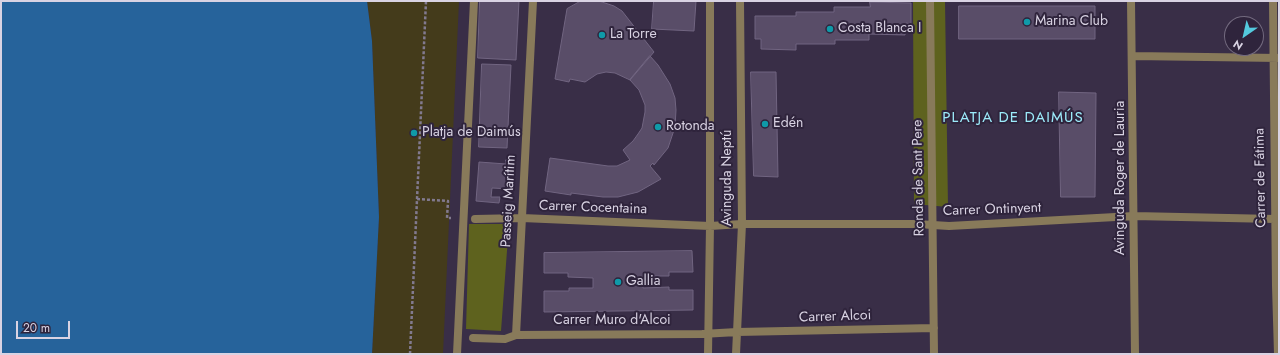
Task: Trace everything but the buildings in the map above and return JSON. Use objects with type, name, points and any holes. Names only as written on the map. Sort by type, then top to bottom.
[{"type":"street","points":[[457,354],[474,1]]},
{"type":"street","name":"Passeig Marítim","points":[[516,335],[533,1]]},
{"type":"street","name":"Avinguda Neptú","points":[[708,354],[710,226],[710,1]]},
{"type":"street","name":"Avinguda Neptú","points":[[736,354],[742,224],[740,1]]},
{"type":"street","name":"Ronda de Sant Pere","points":[[930,1],[934,354]]},
{"type":"street","name":"Avinguda Roger de Lauria","points":[[1131,1],[1133,56],[1135,354]]},
{"type":"street","name":"Carrer de Fátima","points":[[1273,1],[1276,58],[1275,219],[1278,354]]},
{"type":"street","points":[[1133,56],[1276,58]]},
{"type":"street","name":"Carrer Ontinyent","points":[[710,226],[742,224],[917,224],[949,226],[1134,216],[1275,219]]},
{"type":"street","name":"Carrer Cocentaina","points":[[475,219],[521,218],[710,226]]},
{"type":"street","name":"Carrer Alcoi","points":[[708,334],[737,332],[934,328]]},
{"type":"street","name":"Carrer Muro d'Alcoi","points":[[516,335],[708,334]]},
{"type":"street","points":[[473,338],[505,339],[516,335]]},
{"type":"path","points":[[410,354],[426,1]]},
{"type":"path","points":[[417,199],[448,201]]},
{"type":"green space","points":[[913,1],[945,1],[948,207],[914,204]]},
{"type":"green space","points":[[469,224],[509,224],[501,331],[466,329]]},
{"type":"sand","name":"Platja de Daimús","points":[[367,1],[459,1],[443,354],[372,354],[379,217],[372,41]]},
{"type":"water","points":[[1,1],[367,1],[372,41],[379,217],[372,354],[1,354]]},
{"type":"place","name":"Marina Club","points":[[1027,22]]},
{"type":"place","name":"Costa Blanca I","points":[[830,29]]},
{"type":"place","name":"La Torre","points":[[602,35]]},
{"type":"place","name":"Edén","points":[[765,124]]},
{"type":"place","name":"Rotonda","points":[[658,127]]},
{"type":"place","name":"Platja de Daimús","points":[[414,133]]},
{"type":"place","name":"Gallia","points":[[618,282]]},
{"type":"district","name":"PLATJA DE DAIMÚS","points":[[1013,118]]}]
